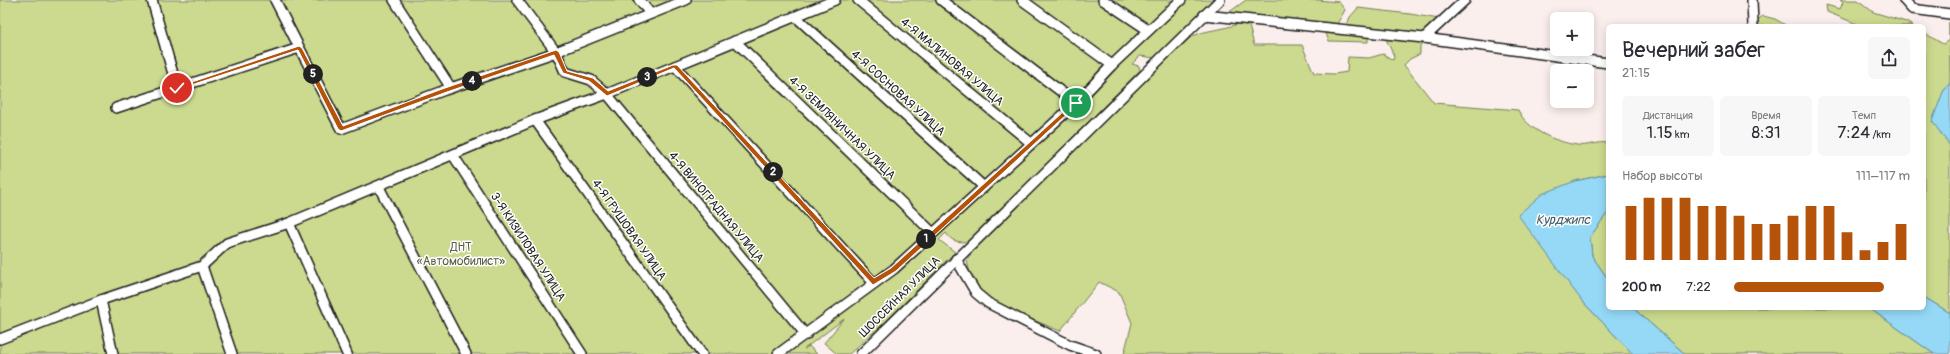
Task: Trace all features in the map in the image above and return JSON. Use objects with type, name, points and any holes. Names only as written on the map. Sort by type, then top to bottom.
[{"type":"street","points":[[152,0],[177,88]]},
{"type":"street","points":[[275,0],[341,129],[451,88],[556,52],[650,13],[686,0]]},
{"type":"street","points":[[394,0],[451,88]]},
{"type":"street","name":"4-Я ВИНОГРАДНАЯ УЛИЦА","points":[[517,0],[556,52],[565,72],[591,80],[607,94],[806,335]]},
{"type":"street","points":[[640,0],[650,13]]},
{"type":"street","points":[[0,339],[101,300],[202,266],[227,243],[289,224],[535,120],[607,94],[835,0]]},
{"type":"street","name":"4-Я МАЛИНОВАЯ УЛИЦА","points":[[858,0],[1031,143]]},
{"type":"street","points":[[941,0],[1076,103]]},
{"type":"street","points":[[1022,0],[1112,65]]},
{"type":"street","points":[[1103,0],[1148,30]]},
{"type":"street","points":[[778,354],[806,335],[873,282],[894,270],[1076,103],[1112,65],[1181,0]]},
{"type":"street","points":[[1204,15],[1220,0]]},
{"type":"street","points":[[1424,38],[1465,0]]},
{"type":"street","points":[[1752,0],[1753,24]]},
{"type":"street","points":[[1904,0],[1912,9],[1950,14]]},
{"type":"street","points":[[1204,15],[1424,38],[1606,63]]},
{"type":"street","name":"ШОССЕЙНАЯ УЛИЦА","points":[[861,354],[1204,15]]},
{"type":"street","name":"4-Я СОСНОВАЯ УЛИЦА","points":[[796,16],[984,187]]},
{"type":"street","name":"4-Я ЗЕМЛЯНИЧНАЯ УЛИЦА","points":[[735,40],[933,233]]},
{"type":"street","points":[[116,108],[299,48]]},
{"type":"street","points":[[675,66],[873,282]]},
{"type":"street","name":"4-Я ГРУШОВАЯ УЛИЦА","points":[[535,120],[702,354]]},
{"type":"street","name":"3-Я КИЗИЛОВАЯ УЛИЦА","points":[[453,155],[582,354]]},
{"type":"street","points":[[379,187],[466,354]]},
{"type":"street","points":[[289,224],[347,354]]},
{"type":"street","points":[[956,259],[976,293],[988,303],[1070,345],[1096,354]]},
{"type":"street","points":[[202,266],[232,354]]},
{"type":"street","points":[[101,300],[113,354]]},
{"type":"green space","name":"ДНТ «Автомобилист»","points":[[0,0],[1215,0],[1155,58],[1140,56],[1132,64],[1139,66],[1140,70],[969,241],[956,241],[946,233],[939,240],[955,252],[880,327],[849,354],[837,354],[824,343],[844,319],[804,349],[809,346],[817,354],[0,354]]},
{"type":"green space","points":[[1246,0],[1318,0],[1339,2],[1345,10],[1336,26],[1228,13]]},
{"type":"green space","points":[[1840,0],[1858,0],[1873,12],[1910,24],[1857,24],[1827,12],[1826,5],[1840,9],[1843,2]]},
{"type":"green space","points":[[1358,8],[1439,19],[1422,36],[1346,27],[1350,17]]},
{"type":"green space","points":[[1763,16],[1775,19],[1784,24],[1757,24],[1757,20]]},
{"type":"green space","points":[[1248,22],[1254,45],[1302,45],[1314,73],[1334,74],[1347,72],[1348,57],[1369,58],[1383,54],[1393,60],[1394,56],[1385,37],[1428,41],[1429,44],[1425,43],[1420,46],[1420,54],[1410,59],[1404,65],[1434,103],[1518,110],[1522,117],[1535,129],[1551,138],[1581,145],[1606,143],[1606,174],[1575,181],[1582,301],[1633,354],[1124,354],[1132,323],[1119,292],[1099,282],[1060,331],[998,304],[980,291],[973,280],[967,260],[974,249],[1102,122],[1191,37],[1203,32]]},
{"type":"green space","points":[[1949,22],[1950,83],[1943,92],[1950,146],[1950,313],[1926,298],[1926,34],[1943,44],[1949,40]]},
{"type":"green space","points":[[1324,29],[1368,34],[1368,42],[1329,41]]},
{"type":"green space","points":[[1606,215],[1606,276],[1592,256],[1590,237]]},
{"type":"green space","points":[[1635,310],[1872,310],[1934,354],[1685,354]]},
{"type":"water","points":[[1950,83],[1950,146],[1932,121],[1943,92]]},
{"type":"water","name":"Курджипс","points":[[1606,174],[1606,215],[1590,237],[1592,256],[1606,276],[1606,310],[1635,310],[1685,354],[1633,354],[1582,301],[1518,215],[1542,194],[1575,181]]},
{"type":"water","points":[[1926,298],[1950,313],[1950,354],[1934,354],[1872,310],[1926,310]]},
{"type":"route","points":[[177,88],[299,48],[341,129],[445,90],[556,52],[565,72],[591,80],[607,94],[675,66],[873,282],[894,270],[1076,103]]}]
